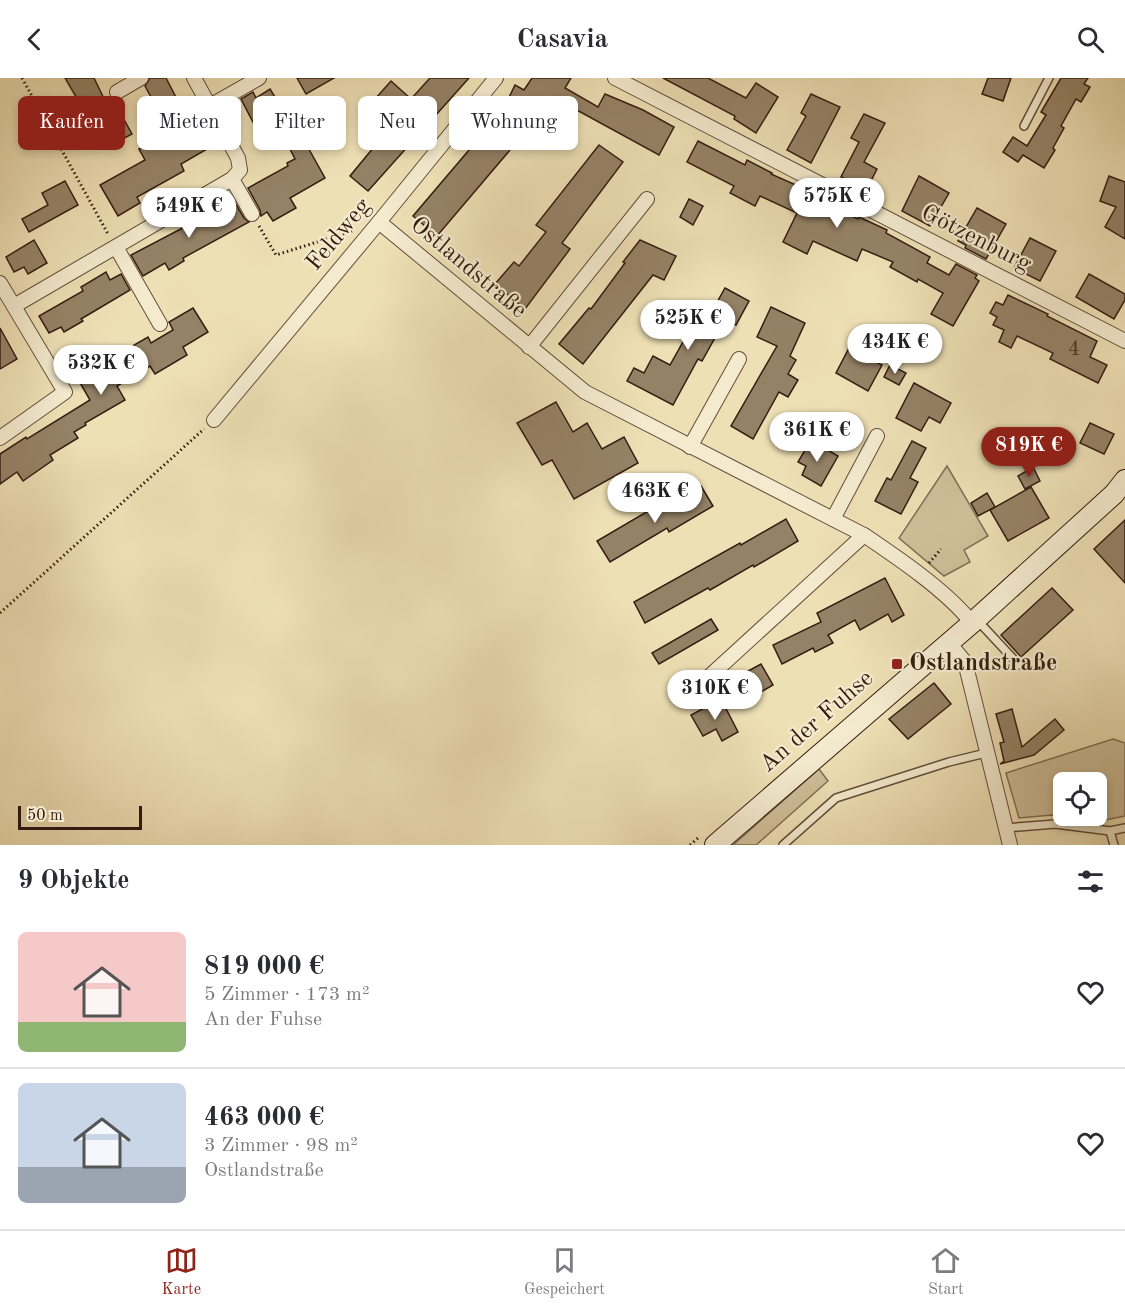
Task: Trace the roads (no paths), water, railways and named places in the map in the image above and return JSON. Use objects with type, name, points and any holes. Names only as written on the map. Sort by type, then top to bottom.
[{"type":"street","points":[[117,92],[141,78]]},
{"type":"street","points":[[194,78],[204,96]]},
{"type":"street","points":[[228,96],[260,78]]},
{"type":"street","name":"Feldweg","points":[[214,420],[380,222],[496,78]]},
{"type":"street","name":"Götzenburg","points":[[615,78],[1125,341]]},
{"type":"street","points":[[14,306],[232,179],[240,170],[234,150]]},
{"type":"street","points":[[232,179],[252,214]]},
{"type":"street","name":"Ostlandstraße","points":[[529,347],[647,199]]},
{"type":"street","name":"Ostlandstraße","points":[[380,222],[585,392],[864,535],[898,557],[974,621]]},
{"type":"street","points":[[116,247],[160,324]]},
{"type":"street","points":[[0,283],[65,392],[0,438]]},
{"type":"street","points":[[690,447],[739,360]]},
{"type":"street","points":[[832,519],[877,436]]},
{"type":"street","name":"An der Fuhse","points":[[714,845],[949,643],[1119,490]]},
{"type":"street","points":[[700,685],[864,535]]},
{"type":"street","points":[[949,643],[964,662],[1010,845]]},
{"type":"lane","points":[[1024,126],[1049,78]]},
{"type":"lane","points":[[974,621],[1019,665]]},
{"type":"lane","points":[[783,845],[836,798],[949,762],[986,753]]},
{"type":"lane","points":[[1005,828],[1055,824],[1110,831],[1125,828]]},
{"type":"lane","points":[[1110,831],[1114,845]]},
{"type":"place","name":"Ostlandstraße","points":[[897,664]]}]
